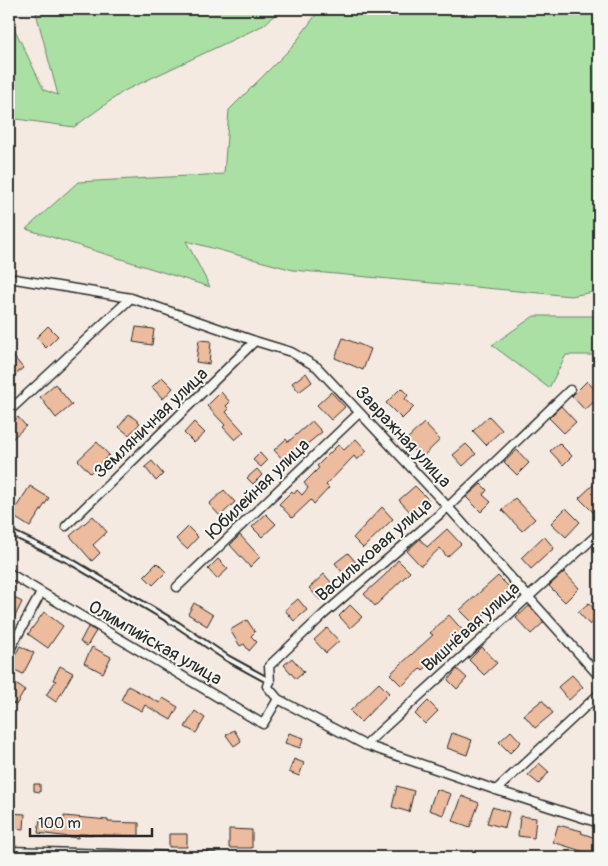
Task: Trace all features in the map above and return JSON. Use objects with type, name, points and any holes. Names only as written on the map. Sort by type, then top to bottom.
[{"type":"street","name":"Завражная улица","points":[[9,278],[131,298],[291,352],[317,368],[448,507],[599,676]]},
{"type":"street","points":[[9,410],[12,403],[131,298]]},
{"type":"street","name":"Земляничная улица","points":[[66,526],[256,341]]},
{"type":"street","name":"Васильковая улица","points":[[270,682],[269,666],[324,614],[448,507],[570,390]]},
{"type":"street","name":"Юбилейная улица","points":[[177,587],[359,413]]},
{"type":"street","name":"Вишнёвая улица","points":[[365,745],[599,533]]},
{"type":"street","name":"Олимпийская улица","points":[[9,573],[263,724],[278,700]]},
{"type":"street","points":[[9,650],[41,593]]},
{"type":"street","points":[[270,682],[267,686],[278,700],[365,745],[599,823]]},
{"type":"street","points":[[496,790],[599,694]]},
{"type":"street","points":[[9,851],[213,857]]},
{"type":"lane","points":[[9,532],[70,561],[170,620],[227,658],[270,682]]},
{"type":"green space","points":[[35,9],[281,9],[264,25],[124,91],[74,127],[9,118],[9,27],[15,30],[44,90],[58,95]]},
{"type":"green space","points":[[320,9],[599,9],[599,291],[571,296],[293,270],[186,241],[210,287],[26,229],[78,182],[224,174],[229,110],[293,46]]},
{"type":"green space","points":[[534,316],[599,316],[599,355],[566,355],[549,388],[492,345]]},
{"type":"building","points":[[48,326],[58,336],[46,348],[36,338]]},
{"type":"building","points":[[136,327],[154,329],[152,345],[133,342]]},
{"type":"building","points":[[343,338],[371,349],[363,370],[335,358]]},
{"type":"building","points":[[199,340],[211,341],[209,364],[196,362]]},
{"type":"building","points":[[9,351],[23,368],[9,380]]},
{"type":"building","points":[[306,373],[312,382],[299,392],[292,383]]},
{"type":"building","points":[[162,377],[173,388],[163,399],[152,387]]},
{"type":"building","points":[[587,381],[599,394],[599,397],[585,410],[572,396]]},
{"type":"building","points":[[55,384],[72,405],[56,418],[40,397]]},
{"type":"building","points":[[401,388],[408,395],[405,399],[414,407],[402,419],[386,403]]},
{"type":"building","points":[[221,392],[230,402],[226,406],[229,409],[226,412],[244,432],[235,440],[223,427],[225,425],[207,406]]},
{"type":"building","points":[[331,392],[345,407],[331,420],[317,405]]},
{"type":"building","points":[[561,406],[576,422],[564,433],[549,418]]},
{"type":"building","points":[[129,414],[140,423],[129,435],[119,427]]},
{"type":"building","points":[[489,416],[502,430],[486,445],[473,431]]},
{"type":"building","points":[[18,417],[26,426],[9,442],[9,425]]},
{"type":"building","points":[[312,421],[322,432],[285,462],[274,450],[286,439],[288,442]]},
{"type":"building","points":[[194,422],[205,433],[194,443],[184,433]]},
{"type":"building","points":[[424,423],[440,440],[421,458],[405,441]]},
{"type":"building","points":[[356,439],[367,451],[357,460],[354,456],[326,485],[329,488],[314,504],[311,500],[292,518],[279,504],[292,491],[294,494],[297,490],[302,495],[308,488],[304,483],[319,468],[317,466],[338,445],[344,450]]},
{"type":"building","points":[[97,442],[109,455],[90,473],[78,460]]},
{"type":"building","points":[[559,443],[572,456],[563,465],[550,451]]},
{"type":"building","points":[[466,444],[476,454],[463,466],[453,455]]},
{"type":"building","points":[[517,450],[529,463],[517,475],[504,462]]},
{"type":"building","points":[[260,453],[267,461],[261,467],[253,460]]},
{"type":"building","points":[[152,461],[163,474],[156,481],[145,467]]},
{"type":"building","points":[[257,469],[262,475],[253,484],[247,478]]},
{"type":"building","points":[[481,484],[487,490],[483,495],[491,502],[481,512],[466,497]]},
{"type":"building","points":[[593,485],[599,491],[599,512],[596,515],[579,498]]},
{"type":"building","points":[[30,486],[49,498],[30,527],[11,515]]},
{"type":"building","points":[[415,486],[429,500],[413,515],[399,500]]},
{"type":"building","points":[[224,490],[235,502],[220,516],[209,504]]},
{"type":"building","points":[[515,498],[535,519],[522,531],[502,510]]},
{"type":"building","points":[[382,507],[393,519],[363,548],[353,538]]},
{"type":"building","points":[[566,508],[580,522],[566,537],[551,523]]},
{"type":"building","points":[[266,514],[276,524],[262,537],[252,527]]},
{"type":"building","points":[[93,516],[107,532],[93,545],[100,553],[92,561],[70,536]]},
{"type":"building","points":[[188,527],[198,537],[187,549],[176,539]]},
{"type":"building","points":[[447,529],[461,544],[447,557],[440,548],[420,565],[407,551],[420,539],[427,547]]},
{"type":"building","points":[[240,535],[260,557],[250,567],[230,545]]},
{"type":"building","points":[[544,536],[554,548],[531,569],[521,558]]},
{"type":"building","points":[[348,553],[358,565],[345,576],[335,563]]},
{"type":"building","points":[[218,559],[228,569],[217,579],[208,569]]},
{"type":"building","points":[[398,560],[410,572],[375,606],[364,594]]},
{"type":"building","points":[[157,563],[166,572],[153,585],[144,576]]},
{"type":"building","points":[[564,572],[579,588],[565,602],[549,586]]},
{"type":"building","points":[[324,574],[335,587],[320,600],[309,588]]},
{"type":"building","points":[[498,576],[512,590],[474,624],[460,610]]},
{"type":"building","points":[[9,595],[22,602],[9,629]]},
{"type":"building","points":[[298,599],[307,610],[294,621],[285,610]]},
{"type":"building","points":[[194,603],[213,615],[207,626],[188,614]]},
{"type":"building","points":[[589,603],[599,615],[590,625],[578,612]]},
{"type":"building","points":[[350,605],[362,617],[350,628],[339,616]]},
{"type":"building","points":[[529,606],[544,622],[531,634],[516,618]]},
{"type":"building","points":[[44,612],[63,626],[48,648],[28,634]]},
{"type":"building","points":[[449,615],[466,634],[423,670],[421,668],[402,686],[390,674],[433,635],[430,633]]},
{"type":"building","points":[[247,620],[255,632],[251,636],[257,642],[249,651],[244,644],[240,646],[230,630]]},
{"type":"building","points":[[88,627],[96,631],[87,646],[80,642]]},
{"type":"building","points":[[327,628],[339,641],[326,653],[314,640]]},
{"type":"building","points":[[20,646],[34,653],[23,674],[9,667]]},
{"type":"building","points":[[92,647],[111,657],[103,673],[84,663]]},
{"type":"building","points":[[482,647],[497,663],[484,675],[469,660]]},
{"type":"building","points":[[292,658],[304,672],[296,679],[284,665]]},
{"type":"building","points":[[60,666],[73,673],[56,702],[46,695],[56,681],[53,680]]},
{"type":"building","points":[[457,669],[467,678],[457,689],[448,680]]},
{"type":"building","points":[[572,675],[583,687],[569,700],[558,687]]},
{"type":"building","points":[[9,680],[25,690],[16,705],[9,701]]},
{"type":"building","points":[[379,683],[389,693],[361,722],[350,711]]},
{"type":"building","points":[[128,686],[160,703],[163,698],[178,707],[171,720],[145,705],[142,711],[121,700]]},
{"type":"building","points":[[542,700],[553,713],[535,728],[524,715]]},
{"type":"building","points":[[428,701],[438,711],[425,724],[415,714]]},
{"type":"building","points":[[195,711],[205,718],[196,733],[185,727]]},
{"type":"building","points":[[234,730],[241,741],[234,746],[226,735]]},
{"type":"building","points":[[511,731],[521,742],[510,753],[499,742]]},
{"type":"building","points":[[289,733],[304,738],[300,748],[285,743]]},
{"type":"building","points":[[452,733],[472,740],[467,755],[447,748]]},
{"type":"building","points":[[294,759],[304,763],[299,776],[289,772]]},
{"type":"building","points":[[539,763],[549,772],[539,784],[528,775]]},
{"type":"building","points":[[34,784],[40,784],[40,792],[34,791]]},
{"type":"building","points":[[397,786],[414,791],[409,812],[392,807]]},
{"type":"building","points":[[436,789],[451,794],[443,815],[429,810]]},
{"type":"building","points":[[462,796],[479,803],[470,827],[453,821]]},
{"type":"building","points":[[492,807],[509,812],[505,828],[487,823]]},
{"type":"building","points":[[9,813],[25,814],[24,829],[9,828]]},
{"type":"building","points":[[64,816],[108,820],[108,822],[139,823],[139,836],[79,834],[78,838],[38,833],[40,818],[64,822]]},
{"type":"building","points":[[520,816],[536,818],[534,838],[518,836]]},
{"type":"building","points":[[558,825],[582,831],[581,833],[599,839],[597,856],[553,842]]},
{"type":"building","points":[[229,829],[252,830],[252,848],[229,848]]},
{"type":"building","points":[[169,834],[187,834],[187,847],[169,847]]}]
